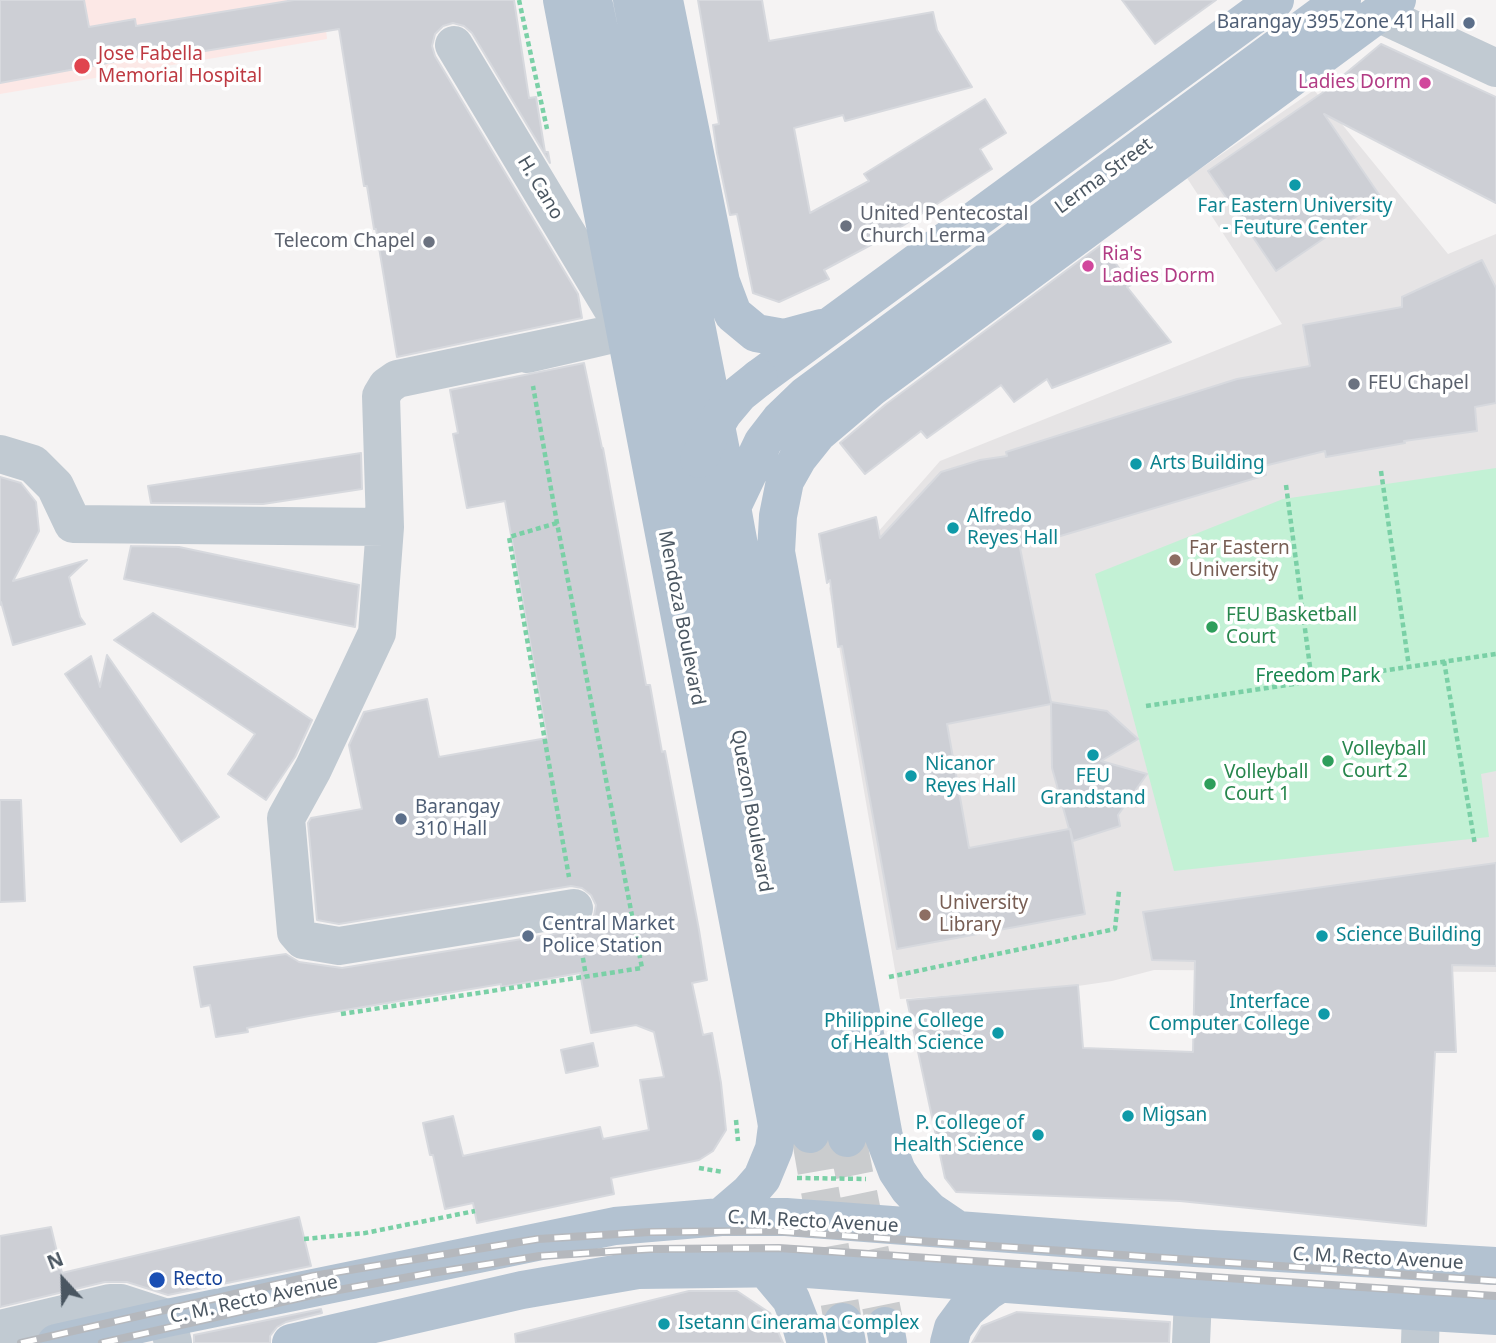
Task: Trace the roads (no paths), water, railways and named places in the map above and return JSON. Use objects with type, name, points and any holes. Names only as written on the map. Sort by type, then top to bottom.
[{"type":"main road","name":"Mendoza Boulevard","points":[[562,0],[643,329],[695,473]]},
{"type":"main road","name":"Mendoza Boulevard","points":[[593,0],[643,329],[777,1126],[774,1149],[762,1178],[721,1217]]},
{"type":"main road","points":[[632,0],[732,507]]},
{"type":"main road","points":[[664,0],[721,282],[733,314],[756,333],[784,338],[829,326]]},
{"type":"main road","points":[[695,473],[723,413],[739,394],[1275,0]]},
{"type":"main road","name":"Lerma Street","points":[[732,507],[764,442],[780,420],[806,395],[1342,0]]},
{"type":"main road","points":[[958,1230],[930,1211],[902,1179],[892,1161],[884,1137],[776,552],[778,516],[785,481],[798,458],[818,433],[871,388],[1388,7]]},
{"type":"main road","name":"Quezon Boulevard","points":[[695,473],[810,1134]]},
{"type":"main road","name":"Quezon Boulevard","points":[[732,507],[848,1138]]},
{"type":"main road","name":"C. M. Recto Avenue","points":[[56,1343],[170,1330],[615,1226],[721,1217],[786,1217],[1496,1266]]},
{"type":"main road","points":[[1397,1260],[1411,1321]]},
{"type":"main road","points":[[765,1268],[791,1300],[806,1343]]},
{"type":"main road","points":[[291,1343],[522,1290],[638,1269],[794,1268],[1193,1298],[1411,1321],[1496,1315]]},
{"type":"main road","points":[[949,1343],[953,1328],[967,1309],[1001,1283]]},
{"type":"street","points":[[1388,7],[1496,68]]},
{"type":"street","name":"H. Cano","points":[[454,45],[643,329]]},
{"type":"street","points":[[527,354],[643,329]]},
{"type":"street","points":[[574,908],[339,946],[303,940],[296,932],[286,818],[377,634],[385,527],[381,396],[387,386],[397,379],[643,329]]},
{"type":"street","points":[[0,454],[33,464],[55,486],[73,524],[385,527]]},
{"type":"street","points":[[1191,1343],[1193,1298]]},
{"type":"street","points":[[0,1329],[110,1303],[130,1305],[170,1330]]},
{"type":"tunnel","points":[[810,1134],[843,1322]]},
{"type":"tunnel","points":[[847,1138],[885,1326]]},
{"type":"railway","points":[[21,1343],[313,1276],[538,1239],[650,1232],[776,1231],[1496,1281]]},
{"type":"railway","points":[[102,1343],[317,1294],[431,1273],[540,1256],[650,1249],[779,1248],[1496,1296]]},
{"type":"place","name":"Barangay 395 Zone 41 Hall","points":[[1469,23]]},
{"type":"place","name":"Jose Fabella Memorial Hospital","points":[[82,66]]},
{"type":"place","name":"Ladies Dorm","points":[[1425,83]]},
{"type":"place","name":"Far Eastern University - Feuture Center","points":[[1295,185]]},
{"type":"place","name":"United Pentecostal Church Lerma","points":[[846,226]]},
{"type":"place","name":"Telecom Chapel","points":[[429,242]]},
{"type":"place","name":"Ria's Ladies Dorm","points":[[1088,266]]},
{"type":"place","name":"FEU Chapel","points":[[1354,384]]},
{"type":"place","name":"Arts Building","points":[[1136,464]]},
{"type":"place","name":"Alfredo Reyes Hall","points":[[953,528]]},
{"type":"place","name":"Far Eastern University","points":[[1175,560]]},
{"type":"place","name":"FEU Basketball Court","points":[[1212,627]]},
{"type":"place","name":"FEU Grandstand","points":[[1093,755]]},
{"type":"place","name":"Volleyball Court 2","points":[[1328,761]]},
{"type":"place","name":"Nicanor Reyes Hall","points":[[911,776]]},
{"type":"place","name":"Volleyball Court 1","points":[[1210,784]]},
{"type":"place","name":"Barangay 310 Hall","points":[[401,819]]},
{"type":"place","name":"University Library","points":[[925,915]]},
{"type":"place","name":"Central Market Police Station","points":[[528,936]]},
{"type":"place","name":"Science Building","points":[[1322,936]]},
{"type":"place","name":"Interface Computer College","points":[[1324,1014]]},
{"type":"place","name":"Philippine College of Health Science","points":[[998,1033]]},
{"type":"place","name":"Migsan","points":[[1128,1116]]},
{"type":"place","name":"P. College of Health Science","points":[[1038,1135]]},
{"type":"place","name":"Recto","points":[[157,1280]]},
{"type":"place","name":"Isetann Cinerama Complex","points":[[664,1324]]},
{"type":"park label","name":"Freedom Park","points":[[1318,677]]}]
